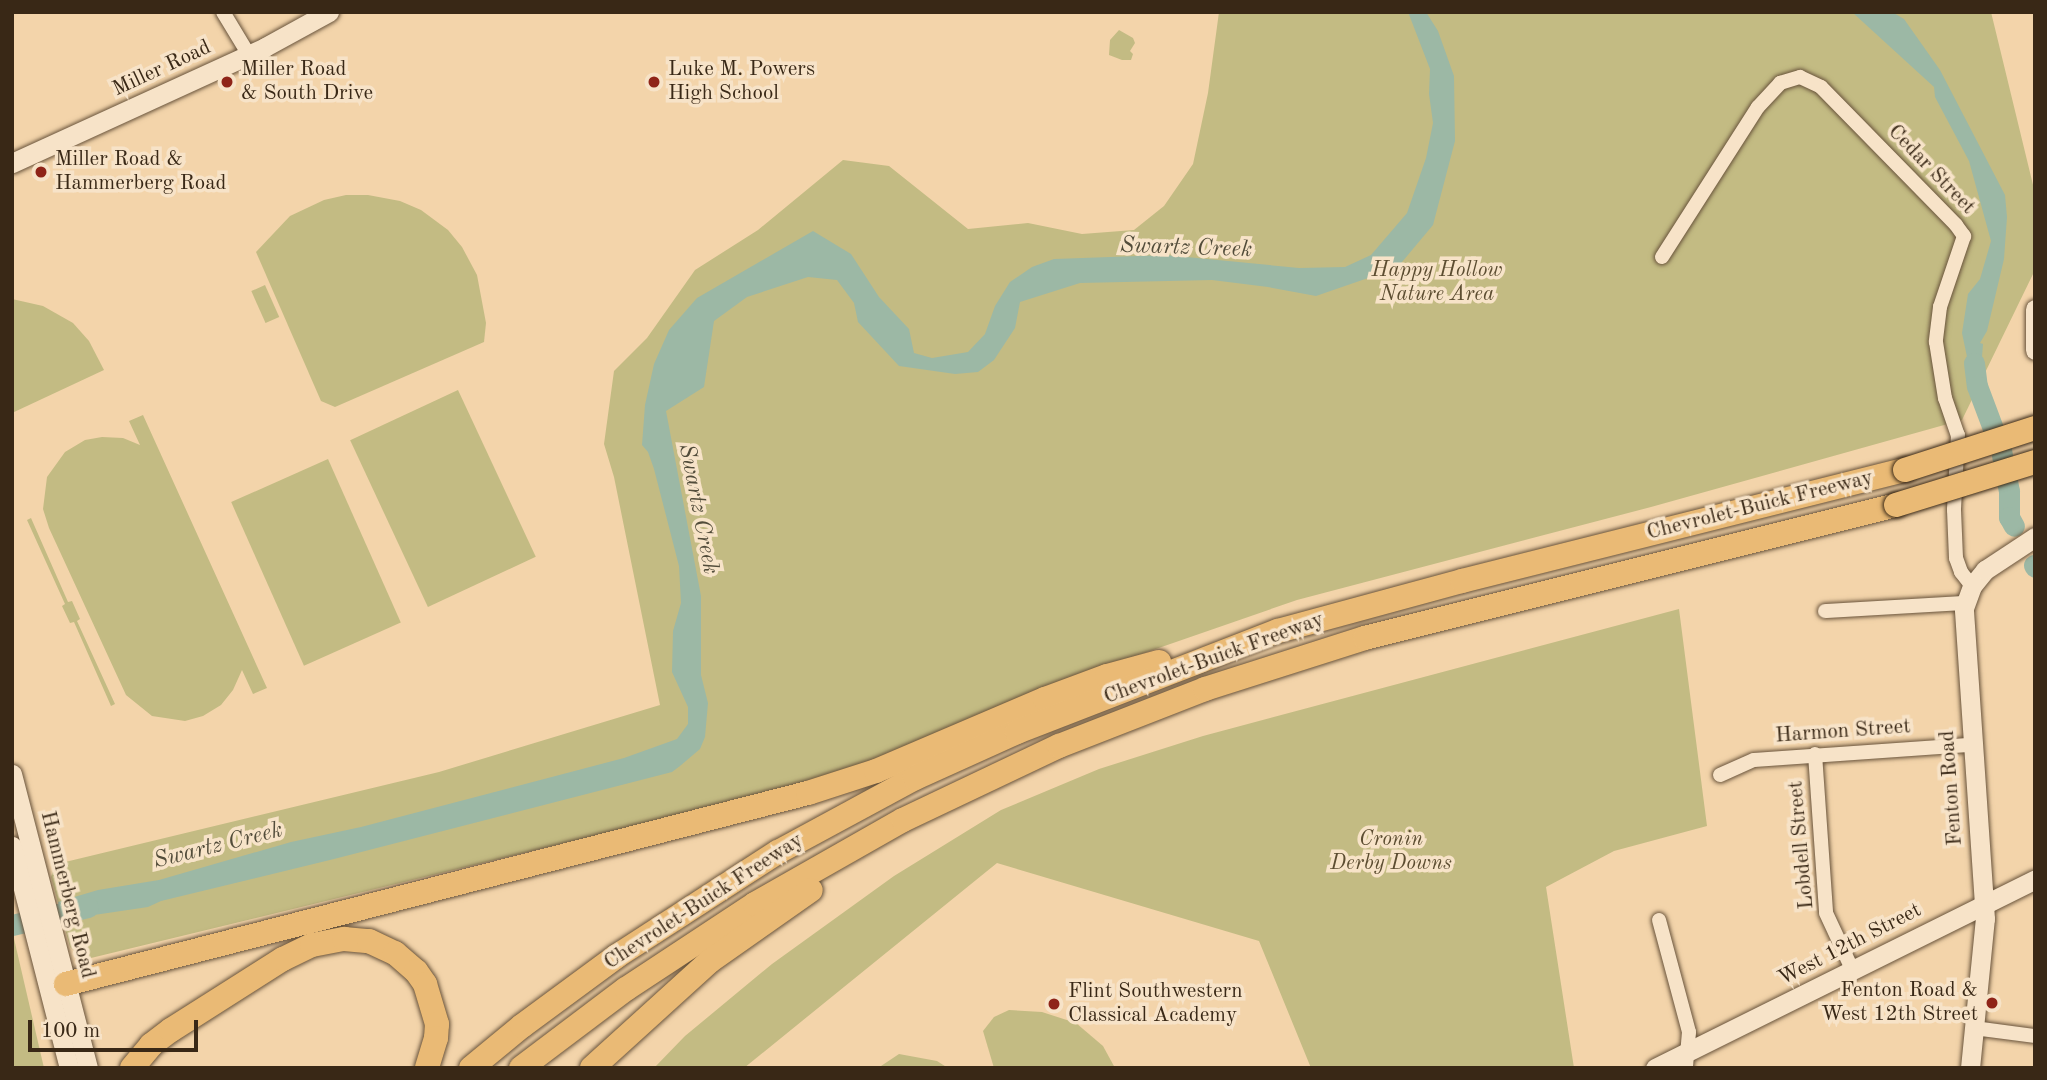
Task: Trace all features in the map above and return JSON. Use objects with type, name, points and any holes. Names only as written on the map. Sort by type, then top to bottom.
[{"type":"highway","name":"Chevrolet-Buick Freeway","points":[[471,1068],[550,1005],[663,925],[778,852],[872,801],[1017,732],[1278,631],[1462,581],[1905,470],[2035,428]]},
{"type":"highway","name":"Chevrolet-Buick Freeway","points":[[521,1068],[626,989],[755,904],[903,820],[1059,746],[1205,688],[1366,638],[1896,505],[2035,461]]},
{"type":"highway","points":[[66,984],[808,793],[876,771],[993,720],[1107,676],[1278,631]]},
{"type":"highway","points":[[592,1068],[682,984],[764,920],[1059,746]]},
{"type":"highway","points":[[132,1068],[160,1038],[283,960],[312,945],[344,939],[369,941],[395,953],[425,984],[431,996],[436,1024],[433,1051],[427,1068]]},
{"type":"street","points":[[223,12],[249,54]]},
{"type":"street","name":"Miller Road","points":[[12,163],[249,54],[329,12]]},
{"type":"street","name":"Cedar Street","points":[[1662,257],[1758,107],[1780,83],[1800,77],[1821,87],[1956,225],[1964,236],[1940,307],[1936,342],[1945,398],[1958,435],[1954,510],[1956,558],[1968,595]]},
{"type":"street","points":[[2035,309],[2035,350]]},
{"type":"street","points":[[1825,611],[1968,595],[1991,565],[2035,537]]},
{"type":"street","name":"Fenton Road","points":[[1968,595],[1964,637],[1984,903],[1983,950],[1970,1068]]},
{"type":"street","name":"Harmon Street","points":[[1720,775],[1754,760],[1971,745]]},
{"type":"street","name":"Lobdell Street","points":[[1815,754],[1826,913],[1852,969]]},
{"type":"street","name":"Hammerberg Road","points":[[12,774],[35,897],[47,944],[53,1005],[69,1068]]},
{"type":"street","name":"Hammerberg Road","points":[[12,846],[35,897]]},
{"type":"street","name":"West 12th Street","points":[[1655,1068],[1686,1060],[1852,969],[2035,879]]},
{"type":"street","points":[[1659,920],[1689,1032],[1686,1060]]},
{"type":"street","name":"Hammerberg Road","points":[[47,944],[66,984],[88,1068]]},
{"type":"street","points":[[53,1005],[58,992],[66,984]]},
{"type":"street","points":[[1974,1028],[2035,1036]]},
{"type":"green space","name":"Happy Hollow Nature Area","points":[[1219,12],[1991,12],[2035,193],[2035,270],[1962,420],[1651,507],[1297,600],[1046,687],[828,779],[91,958],[79,956],[70,947],[51,877],[54,868],[61,863],[439,772],[660,705],[614,477],[604,444],[614,371],[647,338],[695,270],[758,230],[843,160],[889,166],[968,229],[1028,223],[1082,234],[1134,230],[1164,206],[1193,164],[1208,93]]},
{"type":"green space","points":[[1119,30],[1133,38],[1135,43],[1130,51],[1133,54],[1131,60],[1109,55],[1110,40]]},
{"type":"green space","points":[[346,195],[368,195],[400,201],[421,210],[448,230],[462,247],[477,275],[486,323],[484,342],[335,407],[321,401],[256,252],[290,216],[324,200]]},
{"type":"green space","points":[[265,285],[279,317],[266,323],[251,291]]},
{"type":"green space","points":[[12,299],[43,306],[73,323],[89,341],[104,370],[12,413]]},
{"type":"green space","points":[[458,390],[536,557],[428,607],[350,440]]},
{"type":"green space","points":[[143,415],[267,688],[253,694],[242,670],[233,690],[221,705],[203,716],[185,721],[152,716],[126,695],[49,528],[43,509],[47,477],[65,452],[85,440],[102,437],[123,438],[140,445],[129,421]]},
{"type":"green space","points":[[328,459],[401,623],[304,666],[231,502]]},
{"type":"green space","points":[[31,518],[68,602],[72,601],[80,619],[77,621],[115,704],[111,706],[74,622],[70,623],[62,606],[65,604],[27,520]]},
{"type":"green space","name":"Cronin Derby Downs","points":[[1679,609],[1707,826],[1614,851],[1546,887],[1574,1068],[1311,1068],[1259,941],[997,863],[744,1068],[654,1068],[685,1036],[772,964],[894,876],[1001,810],[1099,769],[1203,736]]},
{"type":"green space","points":[[12,930],[44,1068],[12,1068]]},
{"type":"green space","points":[[1009,1010],[1042,1012],[1076,1023],[1103,1046],[1115,1068],[994,1068],[983,1031],[994,1017]]},
{"type":"green space","points":[[899,1054],[937,1061],[948,1068],[878,1068]]},
{"type":"shaded area","points":[[1408,12],[1426,12],[1438,31],[1454,76],[1455,141],[1433,225],[1397,268],[1316,296],[1212,280],[1080,283],[1020,302],[1015,328],[994,360],[978,372],[955,374],[899,366],[858,322],[854,303],[837,280],[808,277],[747,297],[714,321],[704,387],[666,411],[701,596],[701,675],[708,703],[705,737],[700,749],[672,772],[161,901],[148,907],[94,915],[64,924],[58,902],[71,898],[98,890],[159,880],[291,842],[361,827],[624,758],[677,739],[688,724],[688,707],[672,672],[673,631],[681,603],[679,566],[654,469],[648,452],[642,445],[645,405],[654,364],[669,330],[697,298],[813,231],[851,254],[879,297],[909,329],[914,353],[932,358],[968,352],[985,334],[995,306],[1010,282],[1032,267],[1054,259],[1166,255],[1299,268],[1345,267],[1371,255],[1407,213],[1426,158],[1433,123],[1429,94],[1430,69]]},
{"type":"shaded area","points":[[1852,12],[1892,12],[1904,19],[1940,70],[2005,195],[2007,217],[2004,259],[1987,331],[1980,343],[1983,344],[1981,370],[1984,376],[1975,395],[1962,333],[1968,294],[1980,279],[1991,241],[1969,161],[1935,97],[1934,87]]},
{"type":"waterway","points":[[1974,363],[1977,386],[2001,450],[2009,491],[2009,517],[2014,526]]},
{"type":"waterway","name":"Swartz Creek","points":[[12,925],[88,907]]},
{"type":"place","name":"Miller Road & South Drive","points":[[227,82]]},
{"type":"place","name":"Luke M. Powers High School","points":[[654,82]]},
{"type":"place","name":"Miller Road & Hammerberg Road","points":[[41,172]]},
{"type":"place","name":"Fenton Road & West 12th Street","points":[[1992,1003]]},
{"type":"place","name":"Flint Southwestern Classical Academy","points":[[1054,1004]]}]
